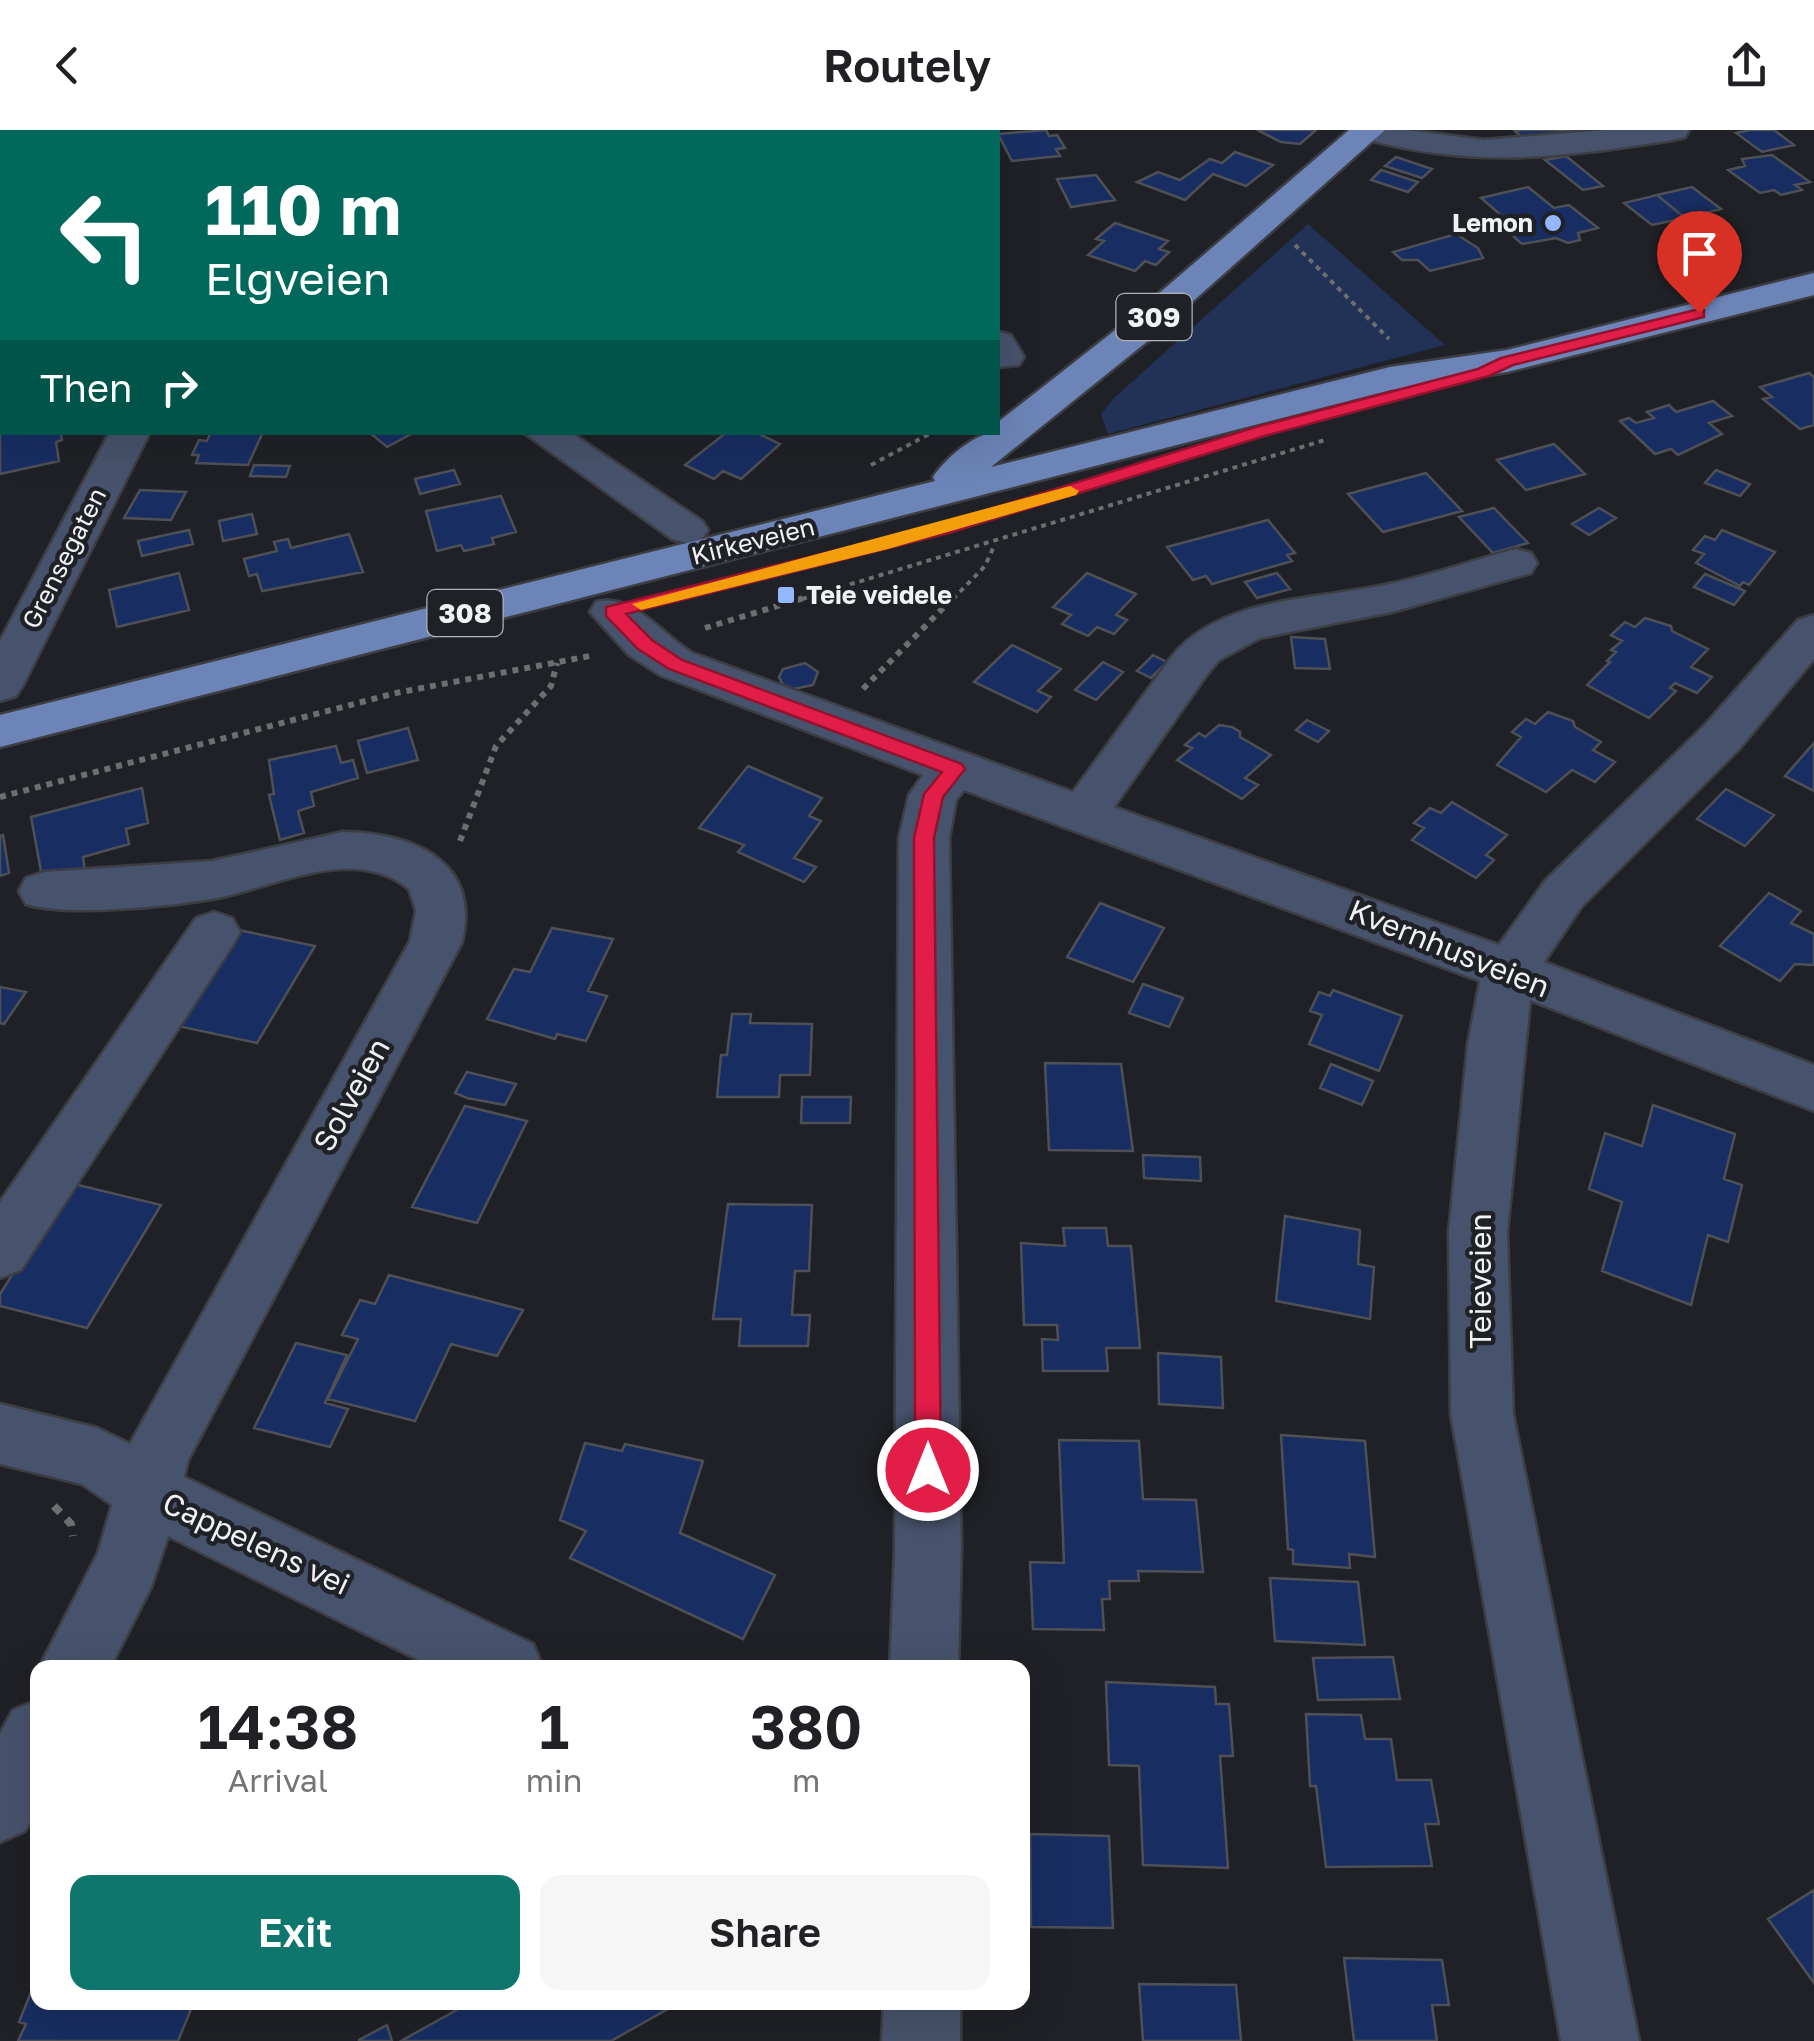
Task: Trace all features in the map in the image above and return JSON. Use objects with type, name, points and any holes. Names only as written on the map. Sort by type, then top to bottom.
[{"type":"main road","name":"309","points":[[882,546],[930,494],[1116,349],[1369,130]]},
{"type":"main road","name":"Kirkeveien","points":[[3,765],[930,494],[1390,378],[1507,361],[1814,284]]},
{"type":"main road","name":"Kirkeveien","points":[[3,765],[609,632],[1262,431],[1484,372],[1507,361]]},
{"type":"street","points":[[1369,130],[1446,150],[1491,153],[1672,130]]},
{"type":"street","name":"Grensegaten","points":[[0,684],[128,435]]},
{"type":"street","points":[[547,435],[687,530]]},
{"type":"street","points":[[1083,814],[1189,666],[1203,649],[1229,632],[1392,598],[1516,563]]},
{"type":"street","name":"Teieveien","points":[[1600,2041],[1482,1414],[1478,1232],[1495,1044],[1508,974],[1563,894],[1722,737],[1814,630]]},
{"type":"street","name":"Kvernhusveien","points":[[609,632],[645,644],[676,664],[955,769],[1336,904],[1508,974],[1814,1088]]},
{"type":"street","points":[[924,1660],[928,1549],[924,838],[934,794],[955,769]]},
{"type":"street","points":[[44,892],[211,880],[358,849],[396,854],[425,874],[440,894]]},
{"type":"street","name":"Solveien","points":[[78,1660],[128,1564],[158,1453],[436,942],[444,913],[440,894]]},
{"type":"street","points":[[0,1252],[79,1128],[214,932]]},
{"type":"street","name":"Cappelens vei","points":[[19,1439],[97,1458],[147,1492],[494,1660]]},
{"type":"street","points":[[0,1806],[30,1751]]},
{"type":"street","points":[[921,2041],[922,2010]]},
{"type":"path","points":[[1290,241],[1397,347]]},
{"type":"path","points":[[698,630],[996,543],[1116,501],[1109,494]]},
{"type":"path","points":[[835,724],[858,694],[984,566],[996,543]]},
{"type":"path","points":[[3,765],[557,662],[609,632]]},
{"type":"path","points":[[440,894],[496,746],[551,686],[557,662]]},
{"type":"path","points":[[19,1439],[32,1483],[71,1524],[72,1552]]},
{"type":"shaded area","points":[[1308,224],[1445,345],[1108,434],[1101,414],[1114,398]]},
{"type":"building","points":[[1046,130],[1049,136],[1057,135],[1065,148],[1056,149],[1060,156],[1012,161],[1000,134]]},
{"type":"building","points":[[1257,130],[1316,130],[1300,144],[1281,142]]},
{"type":"building","points":[[1607,130],[1529,144],[1515,131]]},
{"type":"building","points":[[1774,130],[1794,145],[1762,152],[1736,133]]},
{"type":"building","points":[[1235,152],[1273,165],[1246,186],[1213,174],[1185,200],[1137,182],[1158,172],[1180,180],[1210,159],[1222,163]]},
{"type":"building","points":[[1772,155],[1810,182],[1795,185],[1802,190],[1781,195],[1774,190],[1760,193],[1728,170],[1745,166],[1742,159]]},
{"type":"building","points":[[1566,156],[1603,186],[1583,190],[1545,160]]},
{"type":"building","points":[[1396,157],[1432,169],[1422,178],[1385,166]]},
{"type":"building","points":[[1381,170],[1418,182],[1408,192],[1371,180]]},
{"type":"building","points":[[1096,175],[1115,200],[1071,207],[1057,179]]},
{"type":"building","points":[[1528,187],[1554,208],[1569,205],[1598,228],[1578,233],[1580,240],[1568,243],[1556,238],[1522,244],[1506,230],[1516,228],[1481,198]]},
{"type":"building","points":[[1692,187],[1721,209],[1685,218],[1657,195]]},
{"type":"building","points":[[1657,195],[1685,218],[1652,225],[1624,203]]},
{"type":"building","points":[[1115,223],[1168,241],[1159,249],[1169,252],[1156,265],[1145,261],[1135,271],[1088,255],[1104,241],[1096,239]]},
{"type":"building","points":[[1456,234],[1478,248],[1483,258],[1430,271],[1418,260],[1402,260],[1393,252]]},
{"type":"building","points":[[1809,373],[1814,377],[1814,425],[1800,429],[1763,399],[1772,397],[1760,387]]},
{"type":"building","points":[[1713,401],[1732,416],[1709,423],[1722,434],[1678,455],[1671,449],[1655,454],[1620,421],[1629,418],[1636,423],[1654,418],[1647,412],[1669,405],[1676,412]]},
{"type":"building","points":[[0,435],[61,435],[62,440],[56,442],[59,461],[0,474]]},
{"type":"building","points":[[210,435],[262,435],[248,465],[196,463],[199,455],[192,455],[199,440],[207,441]]},
{"type":"building","points":[[373,435],[409,435],[387,447]]},
{"type":"building","points":[[723,435],[761,435],[780,444],[741,479],[723,471],[714,479],[685,465]]},
{"type":"building","points":[[1554,444],[1585,474],[1526,490],[1497,460]]},
{"type":"building","points":[[254,465],[290,466],[286,477],[250,476]]},
{"type":"building","points":[[454,470],[460,484],[420,494],[415,479]]},
{"type":"building","points":[[1716,470],[1750,484],[1740,496],[1705,483]]},
{"type":"building","points":[[1426,473],[1462,511],[1383,532],[1348,494]]},
{"type":"building","points":[[140,490],[186,492],[171,520],[124,518]]},
{"type":"building","points":[[501,496],[516,532],[492,538],[494,544],[464,551],[461,545],[437,551],[426,511]]},
{"type":"building","points":[[1494,508],[1528,543],[1493,553],[1459,517]]},
{"type":"building","points":[[1599,508],[1616,518],[1589,535],[1572,524]]},
{"type":"building","points":[[252,514],[257,534],[223,541],[219,521]]},
{"type":"building","points":[[1268,520],[1295,553],[1287,555],[1292,561],[1212,584],[1206,576],[1193,580],[1167,547]]},
{"type":"building","points":[[189,530],[193,544],[142,556],[138,541]]},
{"type":"building","points":[[1722,530],[1775,552],[1749,585],[1743,582],[1740,586],[1696,563],[1704,554],[1693,550],[1705,536],[1715,540]]},
{"type":"building","points":[[349,534],[363,572],[262,591],[257,574],[249,576],[244,559],[277,551],[274,542],[288,539],[291,548]]},
{"type":"building","points":[[179,573],[189,610],[117,627],[109,590]]},
{"type":"building","points":[[1087,573],[1136,594],[1116,615],[1127,620],[1114,634],[1097,627],[1088,636],[1062,624],[1071,615],[1053,607]]},
{"type":"building","points":[[1277,573],[1290,589],[1257,598],[1245,582]]},
{"type":"building","points":[[1705,574],[1745,591],[1734,605],[1694,587]]},
{"type":"building","points":[[1645,618],[1671,626],[1672,631],[1708,649],[1691,667],[1712,677],[1697,693],[1675,683],[1670,688],[1676,691],[1649,718],[1587,685],[1610,662],[1607,661],[1616,652],[1611,650],[1622,641],[1611,635],[1625,622],[1635,627]]},
{"type":"building","points":[[1291,637],[1325,639],[1330,669],[1295,668]]},
{"type":"building","points":[[1012,645],[1061,669],[1038,691],[1051,697],[1037,712],[974,682]]},
{"type":"building","points":[[1153,655],[1167,662],[1151,678],[1137,671]]},
{"type":"building","points":[[1103,662],[1123,672],[1096,700],[1075,690]]},
{"type":"building","points":[[805,663],[818,672],[813,685],[794,689],[783,685],[779,677],[783,669]]},
{"type":"building","points":[[1548,712],[1573,721],[1575,727],[1601,742],[1593,750],[1615,762],[1595,782],[1572,770],[1546,792],[1497,765],[1521,737],[1512,732],[1526,719],[1535,724]]},
{"type":"building","points":[[1307,720],[1329,731],[1318,742],[1296,730]]},
{"type":"building","points":[[1219,725],[1232,727],[1240,732],[1240,737],[1271,755],[1245,778],[1258,785],[1242,799],[1177,760],[1192,748],[1185,745],[1199,733],[1205,737]]},
{"type":"building","points":[[408,728],[418,760],[367,773],[358,741]]},
{"type":"building","points":[[1814,743],[1814,791],[1785,776]]},
{"type":"building","points":[[336,746],[341,763],[353,760],[358,778],[311,792],[314,806],[298,811],[304,833],[280,840],[269,795],[274,794],[269,760]]},
{"type":"building","points":[[748,766],[822,798],[809,816],[821,821],[794,858],[816,867],[804,882],[738,852],[744,845],[699,828]]},
{"type":"building","points":[[142,788],[148,823],[126,829],[129,844],[83,857],[85,871],[43,882],[31,817]]},
{"type":"building","points":[[1726,789],[1774,815],[1745,846],[1697,819]]},
{"type":"building","points":[[1452,802],[1507,835],[1486,855],[1494,860],[1476,878],[1412,840],[1424,828],[1414,823],[1430,808],[1441,813]]},
{"type":"building","points":[[3,835],[9,873],[0,876],[0,836]]},
{"type":"building","points":[[1769,893],[1801,911],[1791,923],[1814,934],[1814,965],[1795,964],[1780,981],[1720,946]]},
{"type":"building","points":[[1100,903],[1164,928],[1133,982],[1067,957]]},
{"type":"building","points":[[552,928],[613,939],[588,991],[607,996],[586,1041],[557,1034],[555,1039],[487,1019],[514,969],[530,972]]},
{"type":"building","points":[[234,929],[315,946],[257,1043],[173,1025]]},
{"type":"building","points":[[1143,984],[1183,998],[1169,1027],[1129,1013]]},
{"type":"building","points":[[0,987],[26,992],[4,1024],[0,1023]]},
{"type":"building","points":[[1333,990],[1402,1016],[1379,1071],[1309,1044],[1322,1015],[1310,1011],[1319,992],[1330,996]]},
{"type":"building","points":[[732,1014],[751,1014],[750,1023],[812,1024],[810,1075],[780,1075],[779,1097],[717,1097],[721,1055],[727,1055]]},
{"type":"building","points":[[1045,1063],[1121,1064],[1133,1151],[1049,1150]]},
{"type":"building","points":[[1331,1064],[1373,1081],[1362,1105],[1320,1088]]},
{"type":"building","points":[[467,1072],[516,1084],[505,1105],[467,1098],[455,1093]]},
{"type":"building","points":[[802,1097],[851,1097],[850,1123],[801,1123]]},
{"type":"building","points":[[1653,1105],[1735,1134],[1724,1179],[1742,1185],[1728,1242],[1708,1235],[1691,1305],[1602,1271],[1622,1202],[1589,1189],[1605,1133],[1642,1146]]},
{"type":"building","points":[[465,1106],[527,1121],[477,1223],[412,1207]]},
{"type":"building","points":[[1143,1155],[1200,1157],[1201,1181],[1144,1178]]},
{"type":"building","points":[[70,1183],[161,1205],[87,1328],[0,1306],[0,1294]]},
{"type":"building","points":[[728,1204],[812,1205],[809,1271],[795,1271],[792,1315],[810,1315],[808,1346],[739,1346],[741,1319],[713,1319]]},
{"type":"building","points":[[1285,1216],[1360,1230],[1358,1264],[1374,1267],[1370,1319],[1276,1301]]},
{"type":"building","points":[[1063,1228],[1106,1228],[1108,1246],[1131,1246],[1140,1348],[1106,1348],[1108,1371],[1043,1371],[1042,1339],[1058,1340],[1057,1325],[1024,1325],[1021,1243],[1065,1246]]},
{"type":"building","points":[[389,1275],[523,1310],[497,1356],[451,1344],[415,1421],[328,1399],[358,1339],[342,1335],[360,1300],[375,1304]]},
{"type":"building","points":[[296,1343],[347,1355],[325,1403],[348,1409],[330,1447],[254,1428]]},
{"type":"building","points":[[1158,1353],[1221,1357],[1223,1408],[1159,1404]]},
{"type":"building","points":[[1281,1435],[1365,1441],[1375,1557],[1349,1554],[1350,1568],[1293,1564],[1293,1550],[1288,1549]]},
{"type":"building","points":[[1059,1440],[1139,1441],[1143,1499],[1196,1500],[1203,1572],[1138,1571],[1139,1581],[1109,1581],[1110,1599],[1102,1599],[1104,1630],[1033,1629],[1030,1562],[1064,1563]]},
{"type":"building","points":[[585,1443],[622,1451],[625,1444],[703,1461],[680,1533],[775,1575],[743,1639],[570,1558],[586,1531],[560,1520]]},
{"type":"building","points":[[1270,1578],[1358,1582],[1365,1645],[1275,1641]]},
{"type":"building","points":[[1393,1657],[1400,1699],[1318,1700],[1313,1658]]},
{"type":"building","points":[[1106,1682],[1215,1687],[1216,1704],[1229,1704],[1233,1756],[1220,1756],[1228,1868],[1143,1865],[1139,1766],[1109,1765]]},
{"type":"building","points":[[1306,1714],[1361,1715],[1365,1739],[1391,1739],[1397,1780],[1431,1780],[1439,1824],[1425,1824],[1432,1866],[1326,1867],[1316,1786],[1310,1786]]},
{"type":"building","points":[[1030,1834],[1109,1836],[1113,1928],[1031,1927]]},
{"type":"building","points":[[1814,1890],[1814,1983],[1768,1919]]},
{"type":"building","points":[[1344,1958],[1442,1960],[1449,2005],[1432,2005],[1437,2041],[1354,2041]]},
{"type":"building","points":[[1139,1984],[1236,1985],[1241,2041],[1143,2041]]},
{"type":"building","points":[[30,1995],[30,2010],[191,2010],[178,2041],[18,2041],[26,2024],[19,2022]]},
{"type":"building","points":[[457,2010],[666,2010],[611,2041],[401,2041]]},
{"type":"building","points":[[387,2025],[392,2041],[359,2041],[359,2040]]},
{"type":"slow traffic","points":[[641,604],[882,546],[1070,491]]},
{"type":"place","name":"Lemon","points":[[1553,223]]},
{"type":"place","name":"Teie veidele","points":[[786,595]]},
{"type":"route","points":[[928,1470],[924,838],[934,794],[955,769],[676,664],[645,644],[612,612],[943,529],[1262,431],[1484,372],[1507,361],[1699,313]]}]
